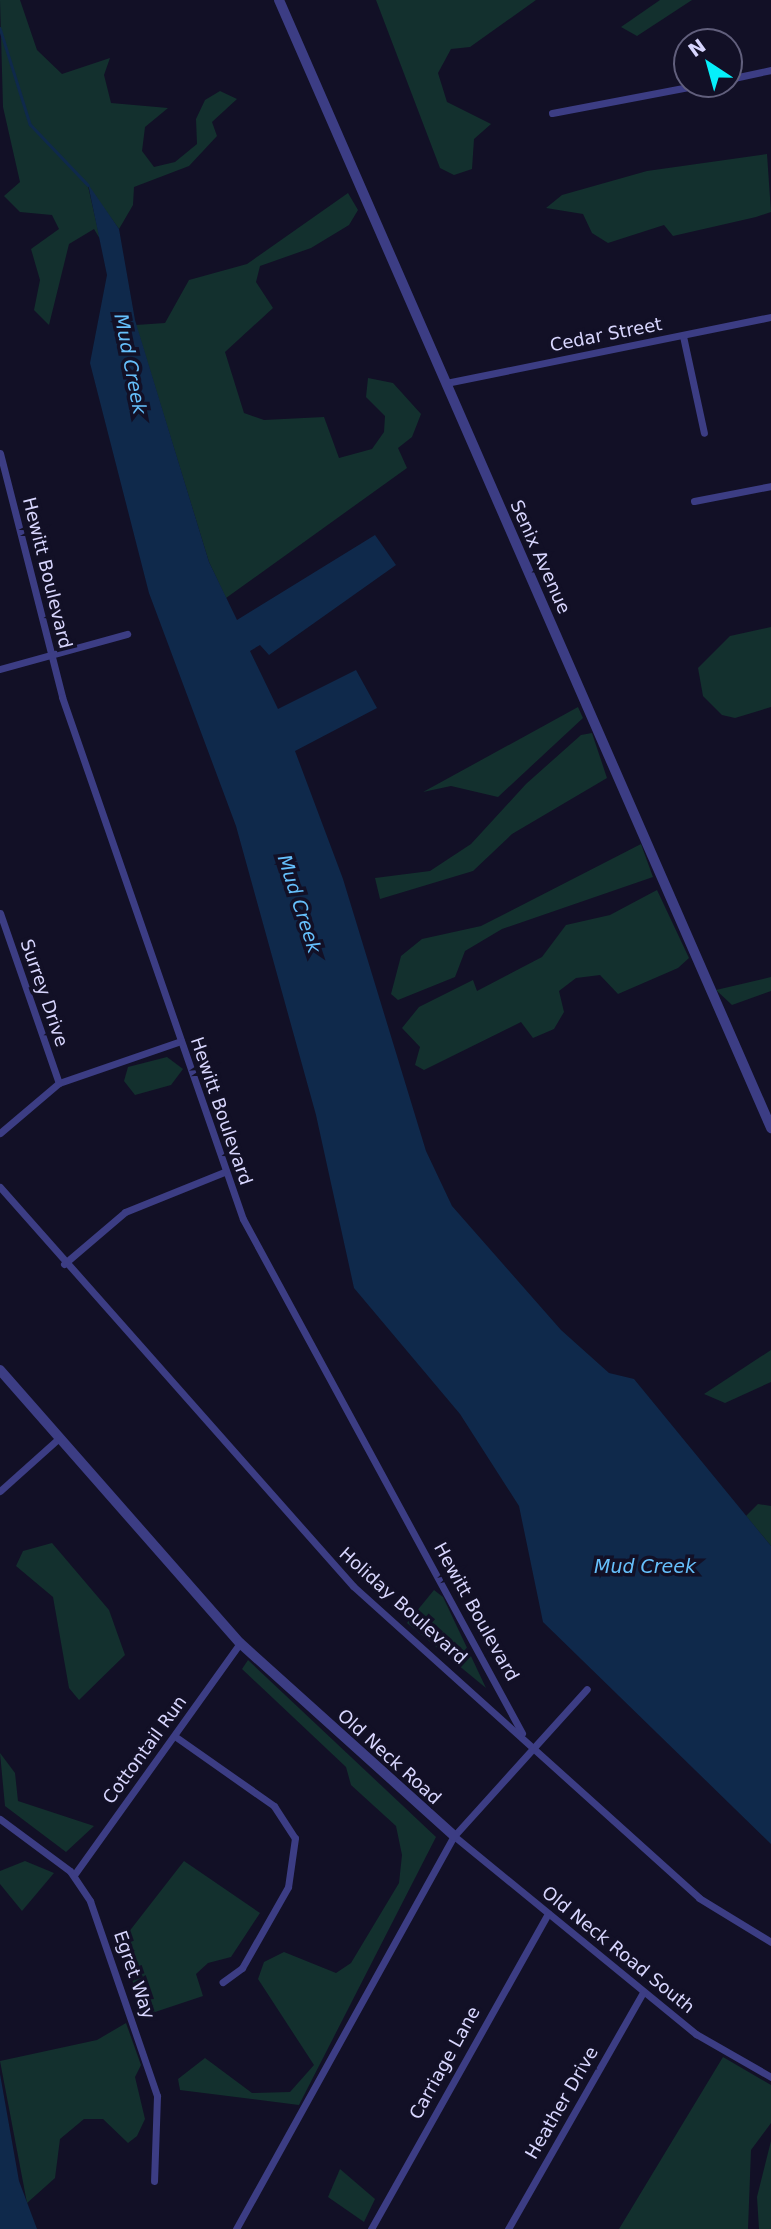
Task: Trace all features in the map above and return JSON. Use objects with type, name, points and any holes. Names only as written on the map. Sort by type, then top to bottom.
[{"type":"street","name":"Senix Avenue","points":[[279,0],[771,1128]]},
{"type":"street","points":[[743,76],[771,70]]},
{"type":"street","points":[[552,113],[673,90]]},
{"type":"street","name":"Cedar Street","points":[[446,383],[771,317]]},
{"type":"street","points":[[683,336],[704,433]]},
{"type":"street","name":"Hewitt Boulevard","points":[[0,453],[51,655],[224,1172],[259,1253],[522,1733]]},
{"type":"street","points":[[694,500],[771,486]]},
{"type":"street","points":[[0,668],[127,634]]},
{"type":"street","name":"Surrey Drive","points":[[0,913],[59,1083]]},
{"type":"street","points":[[0,1133],[59,1083],[181,1041]]},
{"type":"street","points":[[64,1264],[125,1212],[224,1172]]},
{"type":"street","name":"Holiday Boulevard","points":[[0,1187],[64,1264],[353,1586],[522,1733],[699,1898],[771,1941]]},
{"type":"street","name":"Old Neck Road","points":[[0,1370],[240,1643],[454,1836]]},
{"type":"street","points":[[0,1490],[59,1438]]},
{"type":"street","name":"Cottontail Run","points":[[74,1875],[176,1737],[240,1643]]},
{"type":"street","points":[[236,2229],[454,1836],[533,1745],[587,1689]]},
{"type":"street","points":[[176,1737],[274,1806],[295,1838],[288,1887],[242,1968],[223,1982]]},
{"type":"street","name":"Egret Way","points":[[0,1819],[74,1875],[106,1939],[151,2076],[159,2112],[154,2181]]},
{"type":"street","name":"Old Neck Road South","points":[[454,1836],[696,2034],[771,2077]]},
{"type":"street","name":"Carriage Lane","points":[[370,2229],[548,1913]]},
{"type":"street","name":"Heather Drive","points":[[508,2229],[643,1992]]},
{"type":"green space","points":[[0,0],[20,0],[37,50],[62,74],[110,58],[104,75],[111,103],[168,108],[145,127],[142,151],[154,167],[175,162],[197,144],[196,119],[205,100],[220,91],[237,99],[212,122],[217,136],[189,166],[134,187],[133,205],[119,229],[88,186],[100,239],[94,229],[69,244],[49,325],[34,310],[40,280],[31,249],[59,229],[52,215],[20,212],[4,196],[20,182],[3,107]]},
{"type":"green space","points":[[376,0],[536,0],[470,47],[451,49],[438,73],[447,102],[491,124],[474,139],[472,169],[454,175],[440,168]]},
{"type":"green space","points":[[660,0],[692,0],[637,36],[621,27]]},
{"type":"green space","points":[[767,154],[771,212],[756,217],[673,236],[664,225],[608,243],[592,233],[583,214],[546,208],[562,195],[647,171]]},
{"type":"green space","points":[[348,193],[358,210],[349,225],[311,248],[260,266],[256,282],[273,308],[225,352],[244,413],[264,420],[324,417],[339,458],[372,449],[384,432],[385,416],[366,397],[368,378],[393,383],[421,414],[412,437],[398,448],[407,468],[226,598],[209,562],[136,325],[165,323],[189,280],[247,264]]},
{"type":"green space","points":[[771,627],[771,707],[735,718],[722,715],[703,696],[698,668],[730,636]]},
{"type":"green space","points":[[578,707],[583,718],[498,797],[451,786],[423,792]]},
{"type":"green space","points":[[592,733],[607,778],[512,834],[473,871],[380,899],[375,878],[430,871],[471,844],[526,784],[581,735]]},
{"type":"green space","points":[[641,844],[653,877],[502,929],[465,951],[455,977],[398,1000],[391,994],[401,956],[422,939],[481,926]]},
{"type":"green space","points":[[657,890],[689,958],[678,968],[618,994],[600,975],[576,978],[559,991],[564,1012],[554,1029],[533,1038],[521,1022],[424,1070],[415,1065],[420,1047],[402,1028],[419,1007],[473,980],[477,991],[542,957],[566,925],[610,915]]},
{"type":"green space","points":[[771,977],[771,991],[732,1005],[716,990]]},
{"type":"green space","points":[[167,1057],[183,1069],[171,1085],[135,1095],[124,1081],[128,1067]]},
{"type":"green space","points":[[771,1350],[771,1382],[725,1403],[704,1394]]},
{"type":"green space","points":[[758,1504],[771,1506],[771,1546],[746,1516]]},
{"type":"green space","points":[[52,1543],[109,1610],[125,1655],[79,1700],[69,1688],[53,1597],[16,1566],[23,1551]]},
{"type":"green space","points":[[434,1590],[443,1597],[486,1688],[407,1623]]},
{"type":"green space","points":[[248,1660],[436,1837],[299,2105],[180,2090],[178,2079],[205,2058],[252,2093],[290,2092],[314,2065],[258,1979],[264,1962],[284,1952],[336,1973],[351,1963],[399,1883],[402,1855],[396,1826],[351,1785],[346,1767],[242,1669]]},
{"type":"green space","points":[[0,1753],[15,1773],[18,1801],[94,1826],[66,1852],[5,1806]]},
{"type":"green space","points":[[25,1861],[54,1873],[22,1911],[0,1884],[0,1871]]},
{"type":"green space","points":[[184,1861],[260,1913],[231,1957],[208,1963],[196,1974],[203,1996],[143,2016],[121,1942]]},
{"type":"green space","points":[[126,2023],[141,2065],[135,2077],[145,2119],[137,2136],[128,2143],[103,2119],[84,2119],[60,2139],[55,2178],[27,2203],[0,2061],[97,2040]]},
{"type":"green space","points":[[723,2057],[771,2085],[771,2123],[751,2150],[748,2229],[619,2229]]},
{"type":"green space","points":[[771,2141],[771,2229],[759,2229],[757,2197]]},
{"type":"green space","points":[[340,2169],[375,2199],[364,2222],[328,2197]]},
{"type":"water","name":"Mud Creek","points":[[88,184],[119,229],[135,320],[209,562],[237,620],[375,535],[396,565],[269,655],[260,645],[250,651],[278,709],[356,670],[377,708],[295,751],[343,879],[426,1151],[452,1206],[561,1330],[609,1373],[634,1379],[771,1546],[771,1844],[543,1622],[519,1506],[460,1414],[354,1288],[316,1115],[236,826],[149,593],[90,363],[107,275]]},
{"type":"water","points":[[0,2074],[19,2181],[37,2229],[0,2229]]},
{"type":"waterway","name":"Mud Creek","points":[[0,28],[30,124],[88,185]]}]
